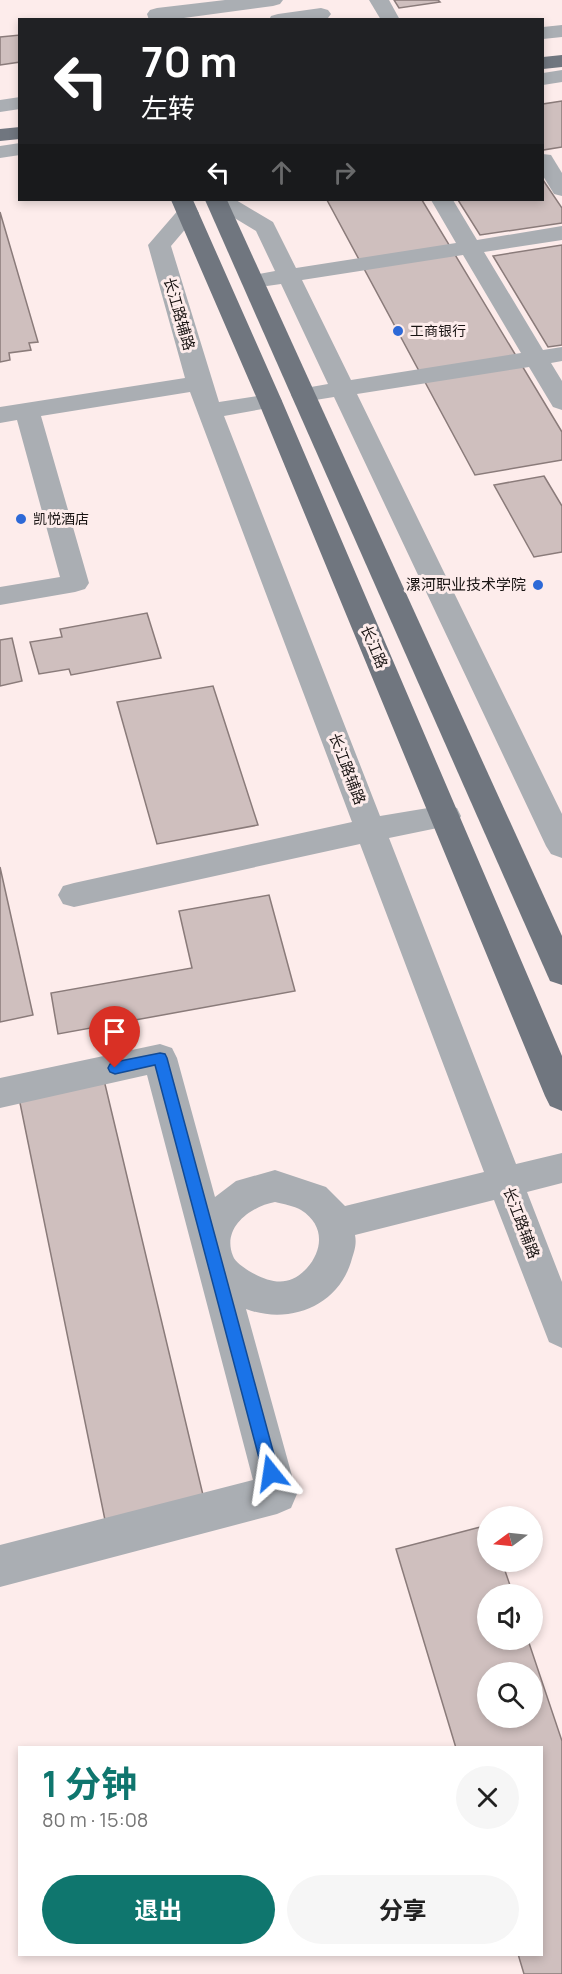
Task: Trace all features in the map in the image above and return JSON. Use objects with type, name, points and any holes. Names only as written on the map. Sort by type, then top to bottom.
[{"type":"main road","points":[[544,45],[562,42]]},
{"type":"main road","points":[[544,63],[562,60]]},
{"type":"main road","points":[[0,118],[18,116]]},
{"type":"main road","points":[[0,135],[18,133]]},
{"type":"main road","points":[[0,142],[18,144]]},
{"type":"main road","points":[[216,201],[562,972]]},
{"type":"main road","name":"长江路","points":[[179,204],[270,401],[562,1096]]},
{"type":"street","points":[[158,18],[157,14],[273,0]]},
{"type":"street","points":[[379,0],[390,18]]},
{"type":"street","points":[[287,18],[319,11]]},
{"type":"street","points":[[544,33],[562,31]]},
{"type":"street","points":[[544,79],[562,76]]},
{"type":"street","points":[[0,106],[18,104]]},
{"type":"street","points":[[0,152],[18,149]]},
{"type":"street","points":[[544,159],[562,155]]},
{"type":"street","points":[[544,161],[562,189]]},
{"type":"street","points":[[222,201],[265,227],[562,846]]},
{"type":"street","points":[[443,201],[562,402]]},
{"type":"street","name":"长江路辅路","points":[[179,204],[159,245],[199,383],[562,1330]]},
{"type":"street","points":[[252,282],[562,233]]},
{"type":"street","points":[[303,395],[562,354]]},
{"type":"street","points":[[0,415],[199,383]]},
{"type":"street","points":[[210,411],[270,401]]},
{"type":"street","points":[[0,596],[75,583],[27,411]]},
{"type":"street","points":[[74,895],[370,830],[446,816]]},
{"type":"street","points":[[0,1094],[160,1058],[277,1494],[0,1566]]},
{"type":"street","points":[[336,1224],[562,1168]]},
{"type":"street","points":[[275,1186],[295,1189],[313,1196],[327,1208],[336,1224],[340,1243],[335,1262],[324,1279],[307,1292],[296,1296],[286,1299],[264,1298],[243,1291],[215,1261],[214,1243],[217,1226],[226,1210],[240,1197],[257,1189],[275,1186]]},
{"type":"building","points":[[394,0],[438,0],[440,2],[399,8]]},
{"type":"building","points":[[18,35],[18,62],[0,65],[0,37]]},
{"type":"building","points":[[562,101],[562,147],[544,150],[544,104]]},
{"type":"building","points":[[544,181],[562,208],[562,223],[480,235],[459,201],[544,201]]},
{"type":"building","points":[[328,201],[423,201],[562,432],[562,460],[475,475]]},
{"type":"building","points":[[0,212],[38,342],[29,343],[31,350],[9,353],[10,360],[0,362]]},
{"type":"building","points":[[562,245],[562,345],[548,347],[493,256]]},
{"type":"building","points":[[544,476],[562,506],[562,552],[534,557],[494,485]]},
{"type":"building","points":[[147,613],[161,658],[71,675],[69,669],[39,674],[30,642],[62,637],[60,629]]},
{"type":"building","points":[[12,638],[22,681],[0,686],[0,640]]},
{"type":"building","points":[[213,686],[258,825],[157,844],[117,702]]},
{"type":"building","points":[[0,867],[33,1015],[0,1022]]},
{"type":"building","points":[[269,895],[295,991],[58,1034],[51,993],[192,968],[179,911]]},
{"type":"building","points":[[104,1080],[203,1495],[105,1520],[19,1098]]},
{"type":"building","points":[[477,1528],[477,1572],[505,1572],[510,1584],[477,1584],[477,1650],[531,1650],[535,1662],[477,1662],[477,1728],[543,1728],[543,1685],[562,1741],[562,1974],[524,1974],[519,1956],[543,1956],[543,1746],[455,1746],[396,1549]]},
{"type":"place","name":"工商银行","points":[[398,331]]},
{"type":"place","name":"凯悦酒店","points":[[21,519]]},
{"type":"place","name":"漯河职业技术学院","points":[[538,585]]},
{"type":"route","points":[[115,1068],[160,1058],[271,1473]]}]
